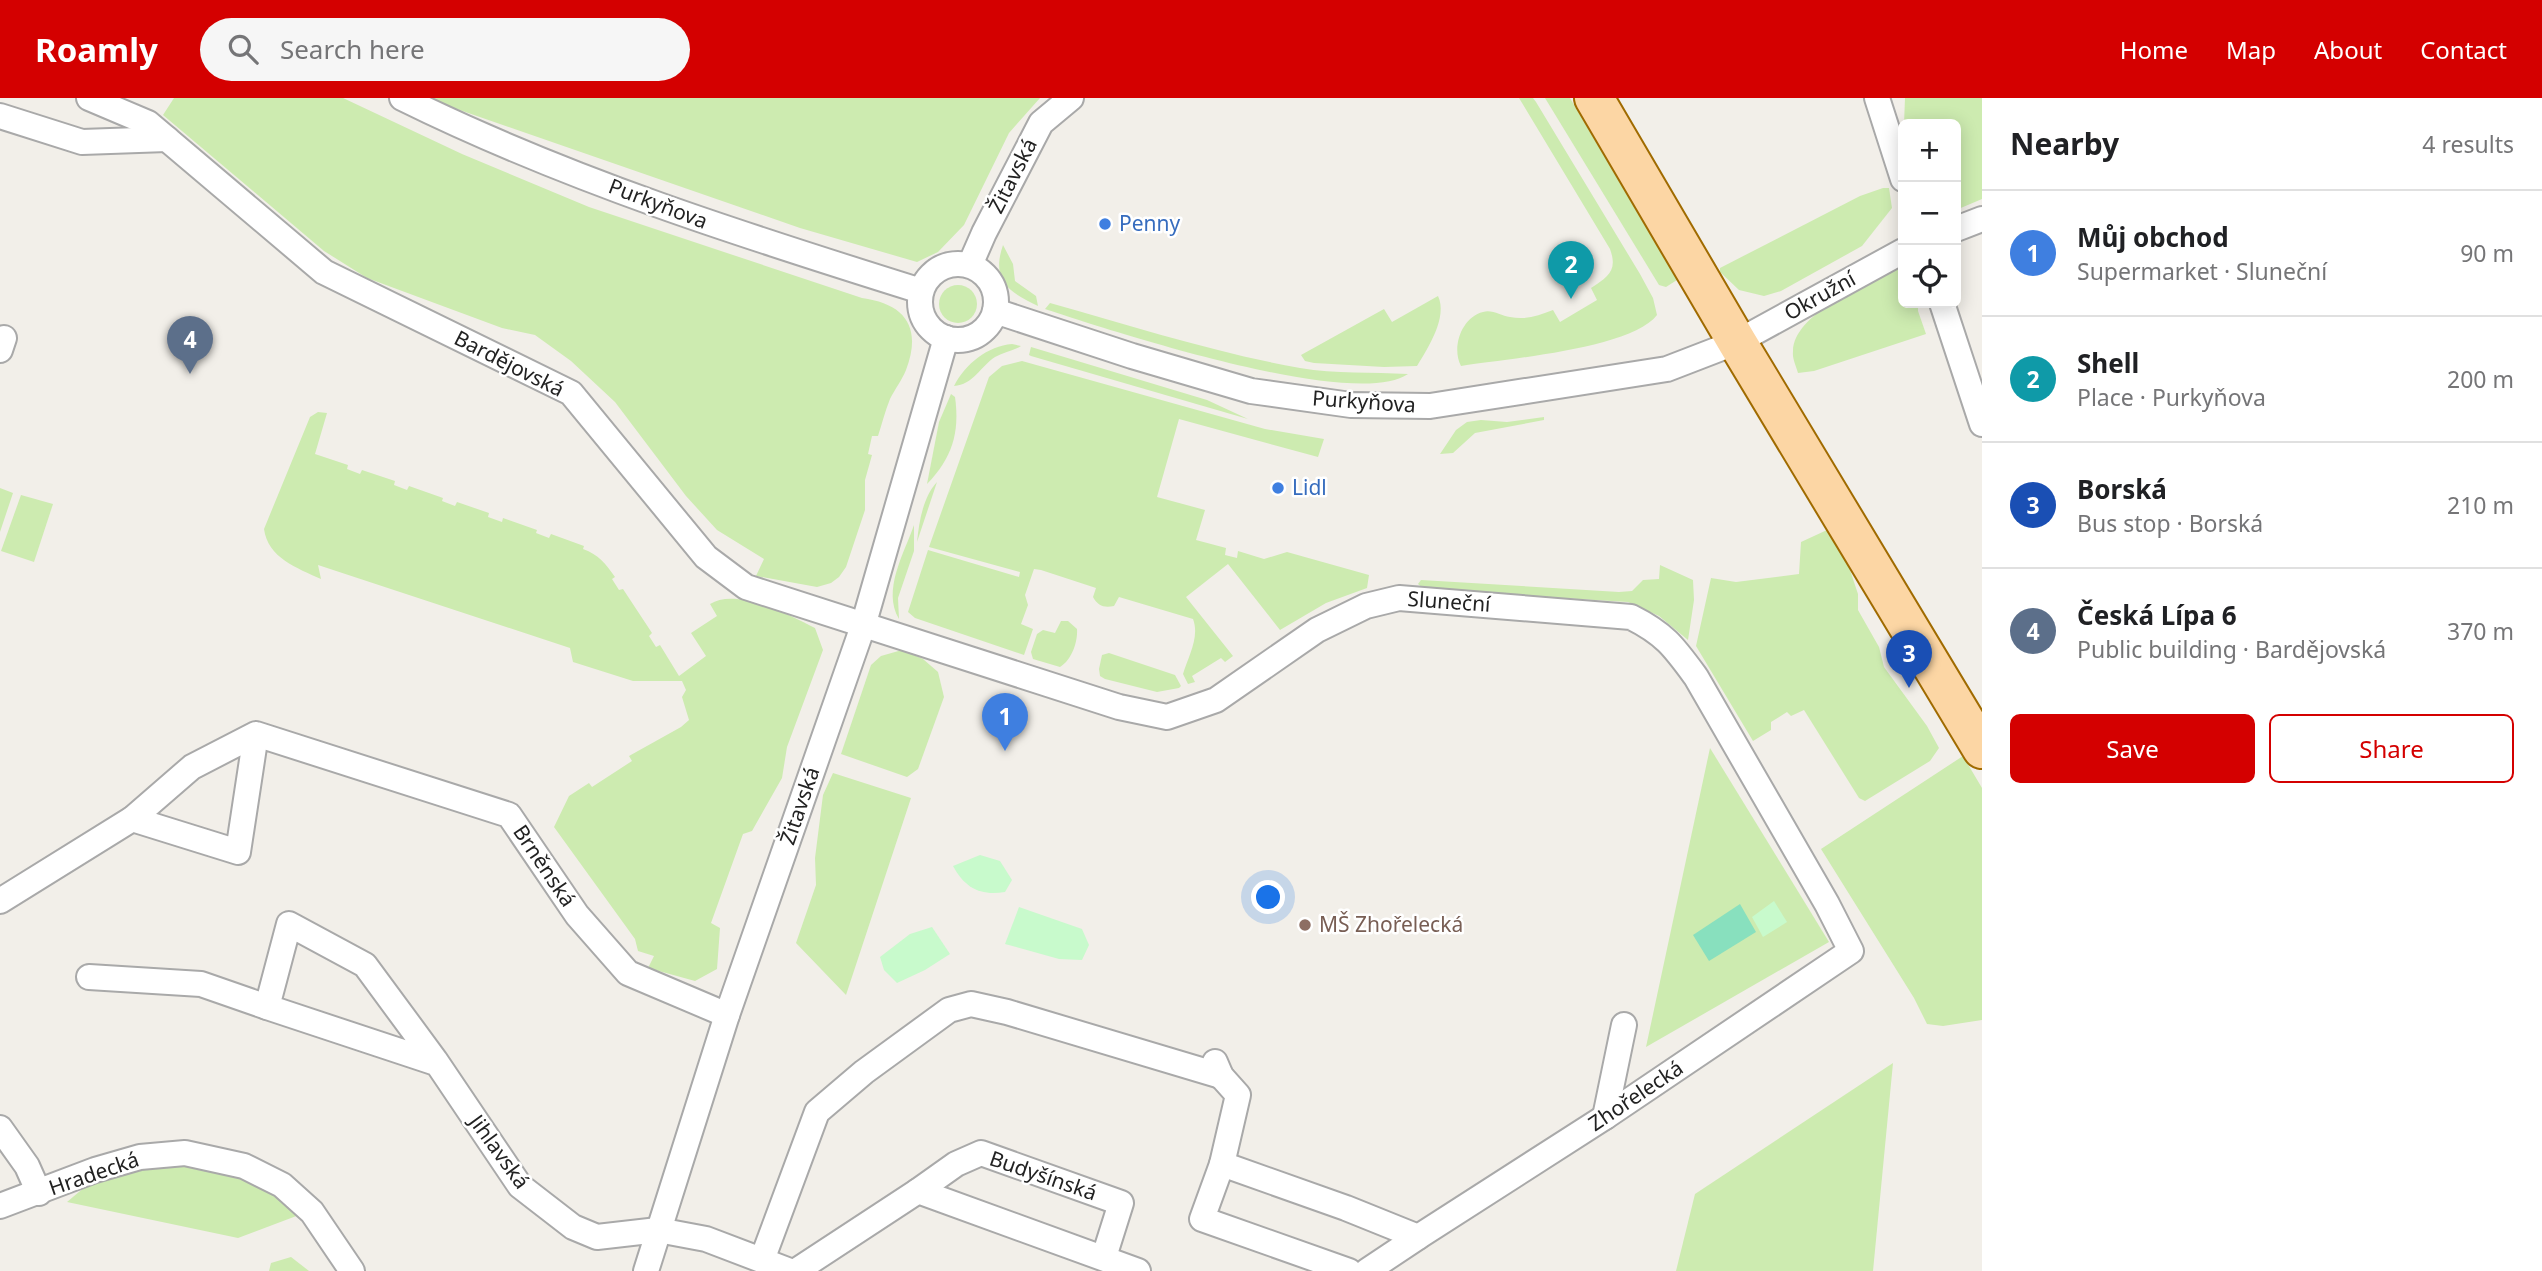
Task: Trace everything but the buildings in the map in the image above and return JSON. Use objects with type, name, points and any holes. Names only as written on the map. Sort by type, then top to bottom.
[{"type":"main road","points":[[1594,98],[1982,749]]},
{"type":"street","name":"Bardějovská","points":[[89,98],[148,123],[324,272],[571,393],[706,557],[746,587],[863,626]]},
{"type":"street","name":"Purkyňova","points":[[402,98],[455,124],[686,217],[921,291]]},
{"type":"street","name":"Žitavská","points":[[971,265],[984,233],[1041,122],[1071,98]]},
{"type":"street","points":[[1877,98],[1898,163]]},
{"type":"street","points":[[0,116],[82,142],[167,139]]},
{"type":"street","points":[[1961,227],[1982,219]]},
{"type":"street","name":"Okružní","points":[[1737,342],[1898,254]]},
{"type":"street","points":[[954,263],[971,265],[984,274],[994,287],[995,311],[989,324],[979,333],[960,340],[946,338],[934,332],[924,320],[920,306],[921,291],[928,278],[939,268],[954,263]]},
{"type":"street","points":[[1944,308],[1982,424]]},
{"type":"street","name":"Purkyňova","points":[[995,311],[1251,391],[1351,405],[1430,406],[1590,383],[1667,369],[1737,342]]},
{"type":"street","name":"Žitavská","points":[[646,1271],[727,1015],[863,626],[946,338]]},
{"type":"street","name":"Sluneční","points":[[863,626],[1108,704],[1167,718],[1216,699],[1317,629],[1366,606],[1399,598],[1631,617],[1656,630],[1675,648],[1696,677],[1827,904],[1851,951]]},
{"type":"street","points":[[132,819],[238,852],[256,734]]},
{"type":"street","points":[[0,901],[132,819],[192,767],[256,734]]},
{"type":"street","name":"Brněnská","points":[[256,734],[509,815],[577,915],[628,973],[727,1015]]},
{"type":"street","name":"Jihlavská","points":[[267,1007],[289,924],[365,965],[520,1186],[573,1227],[597,1237],[658,1230]]},
{"type":"street","name":"Zhořelecká","points":[[1367,1271],[1605,1117],[1851,951]]},
{"type":"street","points":[[89,977],[201,984],[436,1063]]},
{"type":"street","points":[[762,1260],[817,1112],[864,1072],[949,1010],[971,1004],[1217,1067],[1238,1095],[1222,1164],[1202,1219],[1349,1271]]},
{"type":"street","points":[[1605,1117],[1624,1025]]},
{"type":"street","points":[[0,1128],[27,1166],[39,1193]]},
{"type":"street","name":"Hradecká","points":[[0,1206],[95,1170],[140,1157],[185,1153],[244,1166],[282,1185],[312,1212],[352,1271]]},
{"type":"street","name":"Budyšínská","points":[[796,1271],[956,1164],[981,1153],[1121,1203],[1104,1257]]},
{"type":"street","points":[[1222,1164],[1418,1237]]},
{"type":"street","points":[[918,1191],[1138,1271]]},
{"type":"street","points":[[658,1230],[706,1239],[790,1271]]},
{"type":"green space","points":[[174,98],[343,98],[462,154],[589,207],[877,301],[899,312],[911,330],[911,355],[890,399],[878,436],[872,436],[868,454],[872,455],[865,480],[865,510],[846,567],[839,577],[831,583],[817,587],[756,576],[764,559],[717,530],[686,496],[615,402],[571,361],[535,335],[502,328],[367,278],[324,251],[163,115]]},
{"type":"green space","points":[[432,98],[1040,98],[1009,133],[964,225],[938,252],[917,262],[800,228],[451,107]]},
{"type":"green space","points":[[1519,98],[1533,98],[1536,102],[1640,274],[1653,298],[1657,315],[1643,327],[1595,344],[1535,356],[1461,366],[1457,350],[1460,334],[1469,320],[1476,315],[1490,311],[1526,318],[1553,310],[1560,322],[1597,300],[1591,288],[1607,277],[1612,268],[1610,249]]},
{"type":"green space","points":[[1545,98],[1570,98],[1677,280],[1666,287],[1659,285]]},
{"type":"green space","points":[[1905,98],[1982,98],[1982,199],[1961,208],[1961,119],[1904,119]]},
{"type":"green space","points":[[1889,188],[1892,208],[1862,246],[1781,291],[1764,296],[1739,290],[1720,272],[1720,268],[1860,196]]},
{"type":"green space","points":[[1003,245],[1013,264],[1015,281],[1036,296],[1038,306],[1018,295],[1005,283],[999,267]]},
{"type":"green space","points":[[1898,269],[1898,308],[1918,308],[1926,334],[1814,371],[1798,373],[1793,351],[1796,338],[1805,325],[1832,303],[1892,270]]},
{"type":"green space","points":[[958,285],[971,291],[977,304],[971,317],[958,323],[945,317],[939,304],[945,291]]},
{"type":"green space","points":[[1438,296],[1439,323],[1417,366],[1314,363],[1305,361],[1301,355],[1384,309],[1392,322]]},
{"type":"green space","points":[[1050,303],[1269,362],[1327,371],[1408,374],[1380,383],[1338,382],[1287,375],[1174,349],[1121,333],[1045,309]]},
{"type":"green space","points":[[1012,344],[1021,346],[995,357],[972,379],[954,386],[964,370],[986,352]]},
{"type":"green space","points":[[1031,347],[1207,400],[1248,419],[1031,356]]},
{"type":"green space","points":[[1022,361],[1265,429],[1324,439],[1318,457],[1179,419],[1157,497],[1205,510],[1196,540],[1226,548],[1225,555],[1237,558],[1238,551],[1264,559],[1287,552],[1369,575],[1367,588],[1326,603],[1280,630],[1228,564],[1186,597],[1233,656],[1225,662],[1221,658],[1192,676],[1195,682],[1188,684],[1183,674],[1194,640],[1193,619],[1119,597],[1114,606],[1102,606],[1093,597],[1096,588],[1041,570],[1034,569],[1025,595],[1028,605],[1021,624],[1033,629],[1024,655],[915,618],[908,612],[928,550],[1019,577],[1020,572],[929,547],[989,377],[1002,366]]},
{"type":"green space","points":[[951,394],[955,397],[955,433],[948,455],[927,484],[939,422]]},
{"type":"green space","points":[[318,412],[327,413],[315,454],[348,465],[347,469],[360,474],[362,470],[395,481],[394,485],[407,490],[409,486],[443,498],[442,501],[455,506],[457,502],[489,513],[488,517],[502,522],[503,518],[537,530],[536,533],[549,538],[551,534],[584,546],[583,549],[598,557],[615,577],[612,579],[619,590],[623,589],[652,633],[649,636],[656,647],[660,645],[679,676],[706,656],[691,633],[717,616],[710,604],[721,600],[734,599],[763,605],[815,628],[823,650],[787,747],[782,778],[752,831],[743,834],[711,923],[720,928],[717,969],[695,981],[648,968],[654,956],[638,951],[635,939],[554,827],[569,796],[589,783],[592,787],[632,761],[629,756],[689,720],[682,697],[686,690],[682,681],[633,681],[573,662],[570,648],[318,565],[321,579],[285,561],[271,547],[264,529],[310,417]]},
{"type":"green space","points":[[1544,417],[1544,420],[1475,433],[1453,453],[1440,454],[1456,430],[1467,422],[1507,422]]},
{"type":"green space","points":[[937,482],[917,542],[925,502]]},
{"type":"green space","points":[[0,488],[13,493],[0,532]]},
{"type":"green space","points":[[21,495],[53,504],[34,562],[1,551]]},
{"type":"green space","points":[[914,525],[914,551],[898,598],[899,619],[894,608],[894,584]]},
{"type":"green space","points":[[1827,530],[1846,558],[1858,594],[1858,610],[1879,647],[1884,667],[1927,726],[1939,748],[1930,761],[1865,801],[1859,798],[1804,710],[1791,716],[1787,712],[1771,722],[1771,730],[1753,741],[1696,646],[1711,578],[1736,582],[1799,574],[1801,542]]},
{"type":"green space","points":[[1660,565],[1693,580],[1694,600],[1688,640],[1659,616],[1628,602],[1425,590],[1418,584],[1421,580],[1632,591],[1643,580],[1659,579]]},
{"type":"green space","points":[[1061,621],[1068,621],[1077,629],[1075,644],[1068,660],[1060,667],[1033,659],[1031,652],[1037,634],[1043,630],[1055,633]]},
{"type":"green space","points":[[902,650],[923,659],[938,672],[944,697],[918,769],[907,777],[841,754],[871,665],[881,656]]},
{"type":"green space","points":[[1109,653],[1175,675],[1181,686],[1157,692],[1105,679],[1100,676],[1099,669],[1102,655]]},
{"type":"green space","points":[[1710,748],[1829,942],[1646,1047]]},
{"type":"green space","points":[[1963,756],[1982,788],[1982,1020],[1943,1026],[1927,1024],[1914,998],[1821,849]]},
{"type":"green space","points":[[833,773],[911,798],[846,995],[796,943],[816,885],[815,858],[823,795]]},
{"type":"green space","points":[[980,855],[1000,861],[1012,880],[1005,892],[988,893],[974,889],[953,866]]},
{"type":"green space","points":[[1774,901],[1787,922],[1763,937],[1752,917]]},
{"type":"green space","points":[[1740,904],[1756,932],[1709,961],[1693,935]]},
{"type":"green space","points":[[1019,907],[1082,929],[1089,945],[1082,960],[1059,959],[1005,944]]},
{"type":"green space","points":[[932,927],[950,954],[897,983],[884,970],[880,957],[910,934]]},
{"type":"green space","points":[[1893,1063],[1873,1271],[1676,1271],[1695,1194]]},
{"type":"green space","points":[[161,1163],[200,1166],[269,1188],[299,1215],[238,1238],[67,1202],[92,1181]]},
{"type":"green space","points":[[291,1257],[309,1271],[269,1271],[271,1263]]},
{"type":"place","name":"Penny","points":[[1105,224]]},
{"type":"place","name":"Shell","points":[[1571,299]]},
{"type":"place","name":"Česká Lípa 6","points":[[190,374]]},
{"type":"place","name":"Lidl","points":[[1278,488]]},
{"type":"place","name":"Borská","points":[[1909,688]]},
{"type":"place","name":"Můj obchod","points":[[1005,751]]},
{"type":"place","name":"MŠ Zhořelecká","points":[[1305,925]]}]
